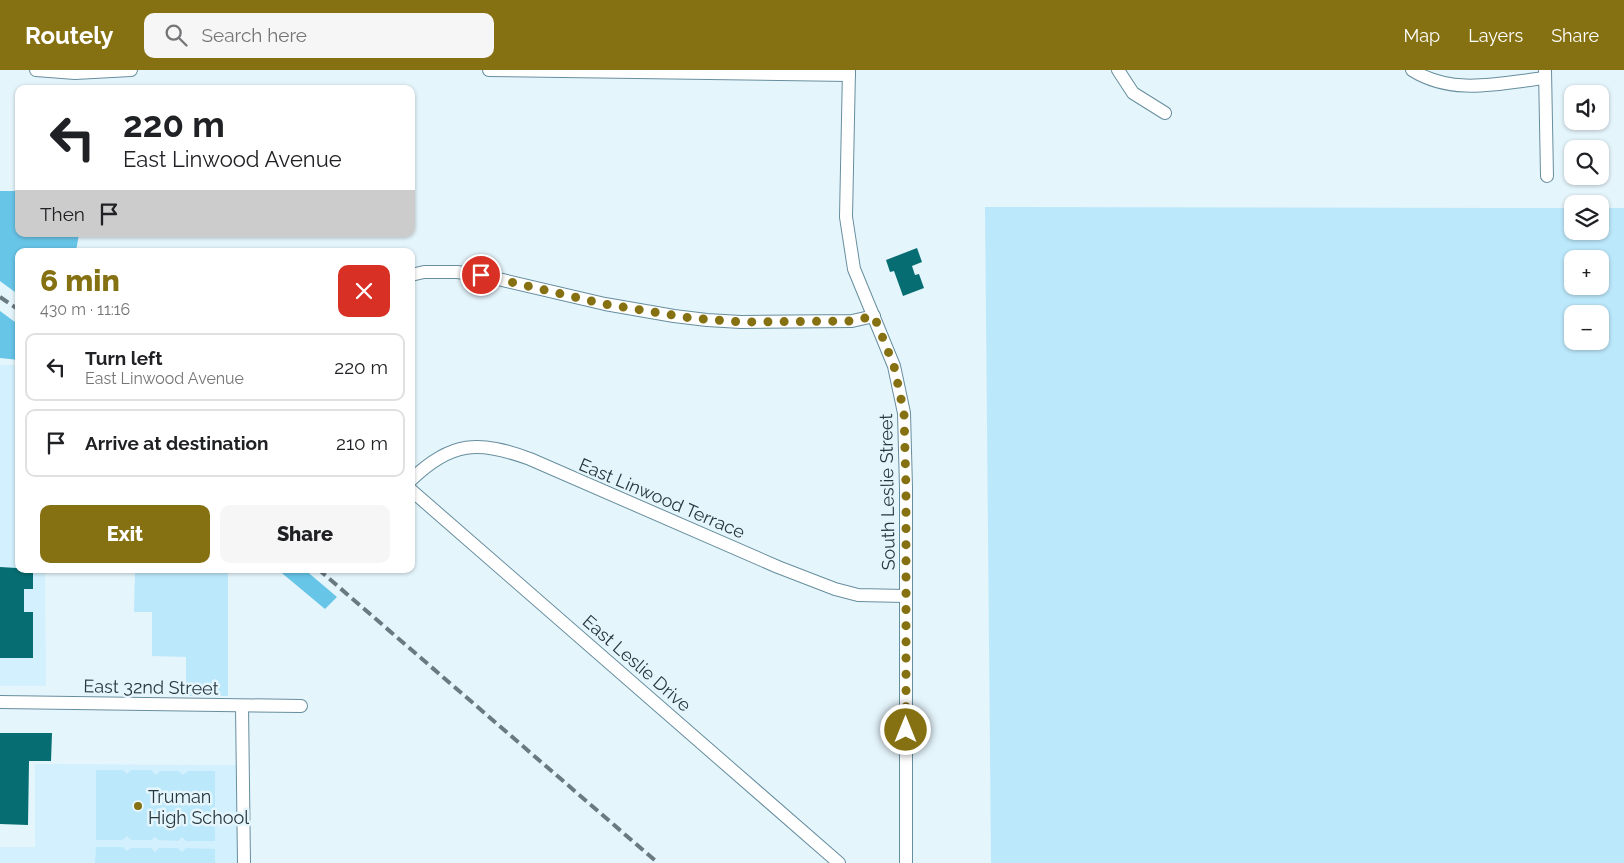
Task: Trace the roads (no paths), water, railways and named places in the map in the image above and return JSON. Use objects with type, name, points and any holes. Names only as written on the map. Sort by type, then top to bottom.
[{"type":"street","points":[[36,70],[75,73],[131,70]]},
{"type":"street","points":[[489,70],[849,72]]},
{"type":"street","points":[[1118,70],[1134,93],[1165,113]]},
{"type":"street","points":[[1412,70],[1438,82],[1465,87],[1545,74],[1547,176]]},
{"type":"street","name":"South Leslie Street","points":[[849,72],[846,217],[854,269],[894,366],[904,413],[906,863]]},
{"type":"street","points":[[415,274],[424,272],[457,272],[481,275],[604,304],[707,320],[742,322],[852,321],[874,316]]},
{"type":"street","name":"East Linwood Terrace","points":[[415,476],[446,453],[467,447],[493,447],[530,459],[778,568],[835,589],[858,595],[906,596]]},
{"type":"street","name":"East Leslie Drive","points":[[415,493],[839,863]]},
{"type":"street","name":"East 32nd Street","points":[[0,702],[300,706]]},
{"type":"street","points":[[242,706],[244,863]]},
{"type":"railway","points":[[0,297],[15,307]]},
{"type":"railway","points":[[323,573],[658,863]]},
{"type":"place","name":"Truman High School","points":[[138,806]]}]
